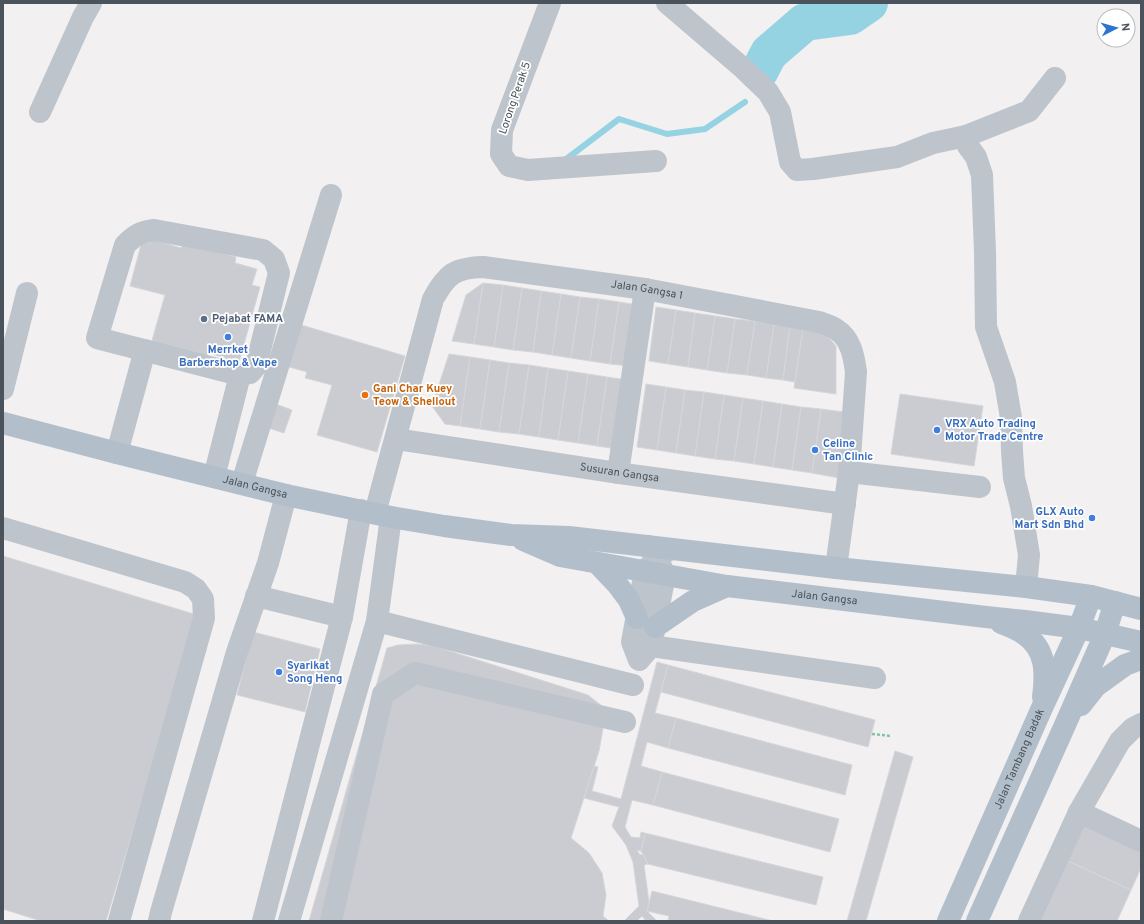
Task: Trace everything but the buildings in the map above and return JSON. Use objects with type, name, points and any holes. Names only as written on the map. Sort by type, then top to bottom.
[{"type":"main road","name":"Jalan Gangsa","points":[[3,423],[286,495],[444,526],[511,535],[569,537],[657,560],[727,586],[1079,628],[1141,642]]},
{"type":"main road","name":"Jalan Gangsa","points":[[511,535],[560,556],[597,563],[657,560],[836,568],[1026,587],[1091,596],[1141,609]]},
{"type":"main road","points":[[597,563],[617,584],[648,630],[693,601],[727,586]]},
{"type":"main road","name":"Jalan Tambang Badak","points":[[948,921],[1041,710],[1079,628],[1091,596]]},
{"type":"main road","points":[[977,921],[1065,725],[1104,634],[1115,602]]},
{"type":"main road","points":[[986,617],[1025,634],[1039,650],[1044,662],[1045,678],[1041,710]]},
{"type":"main road","points":[[1065,725],[1096,686],[1124,665],[1141,659]]},
{"type":"street","points":[[40,112],[83,17],[91,3]]},
{"type":"street","name":"Lorong Perak 5","points":[[550,3],[502,130],[501,154],[509,166],[528,170],[656,161]]},
{"type":"street","points":[[667,3],[744,69],[768,92],[780,112],[790,162],[797,170],[897,157],[933,143],[966,136],[1029,111],[1055,78]]},
{"type":"street","points":[[966,136],[968,146],[976,157],[982,176],[986,327],[1005,382],[1012,418],[1014,478],[1021,506],[1029,554],[1026,587]]},
{"type":"street","points":[[242,484],[331,195]]},
{"type":"street","points":[[154,230],[263,250],[274,258],[279,273],[256,366],[250,373],[240,375],[97,338],[125,245],[133,237],[143,232],[154,230]]},
{"type":"street","name":"Jalan Gangsa 1","points":[[376,513],[434,299],[442,284],[452,274],[468,268],[483,267],[645,289],[819,322],[837,330],[848,341],[854,356],[856,372],[849,472],[836,568]]},
{"type":"street","points":[[618,474],[645,289]]},
{"type":"street","points":[[3,389],[27,293]]},
{"type":"street","points":[[117,453],[145,350]]},
{"type":"street","points":[[214,477],[240,375]]},
{"type":"street","name":"Susuran Gangsa","points":[[396,438],[618,474],[844,504]]},
{"type":"street","points":[[849,472],[980,487]]},
{"type":"street","points":[[159,921],[237,652],[268,563],[286,495]]},
{"type":"street","points":[[263,921],[342,617],[376,513]]},
{"type":"street","points":[[289,921],[377,620],[376,513]]},
{"type":"street","points":[[3,528],[185,582],[196,589],[203,599],[204,618],[119,921]]},
{"type":"street","points":[[657,560],[648,630],[874,678]]},
{"type":"street","points":[[256,596],[342,617]]},
{"type":"street","points":[[377,620],[633,685]]},
{"type":"street","points":[[330,921],[382,694],[415,673],[625,722]]},
{"type":"street","points":[[1029,921],[1079,812],[1120,741],[1133,728],[1141,724]]},
{"type":"street","points":[[1079,812],[1140,836]]},
{"type":"path","points":[[872,734],[891,736]]},
{"type":"waterway","points":[[759,72],[769,53],[805,22],[850,16],[869,3]]},
{"type":"waterway","points":[[565,160],[619,119],[667,134],[705,129],[745,102]]},
{"type":"place","name":"Pejabat FAMA","points":[[204,319]]},
{"type":"place","name":"Merrket Barbershop & Vape","points":[[228,337]]},
{"type":"place","name":"Gani Char Kuey Teow & Shellout","points":[[365,395]]},
{"type":"place","name":"VRX Auto Trading Motor Trade Centre","points":[[937,430]]},
{"type":"place","name":"Celine Tan Clinic","points":[[815,450]]},
{"type":"place","name":"GLX Auto Mart Sdn Bhd","points":[[1092,518]]},
{"type":"place","name":"Syarikat Song Heng","points":[[279,672]]}]
